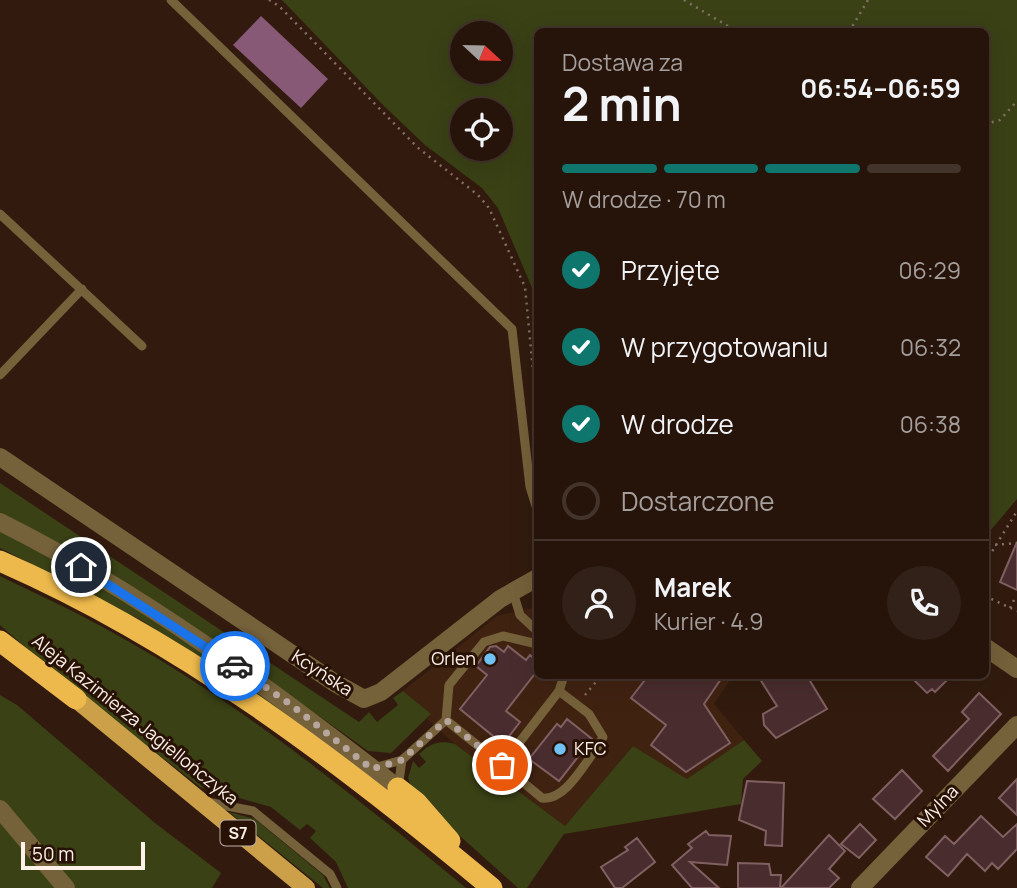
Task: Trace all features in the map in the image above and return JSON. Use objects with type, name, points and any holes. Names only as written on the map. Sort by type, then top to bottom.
[{"type":"highway","points":[[0,561],[134,629],[216,680],[359,780],[492,888]]},
{"type":"highway","name":"Aleja Kazimierza Jagiellończyka","points":[[0,641],[76,699]]},
{"type":"highway","points":[[398,788],[447,835],[466,867]]},
{"type":"main road","name":"Aleja Kazimierza Jagiellończyka","points":[[76,699],[306,888]]},
{"type":"street","name":"Kcyńska","points":[[0,457],[364,699],[381,692],[513,592],[534,580]]},
{"type":"street","points":[[0,522],[81,567],[199,642],[290,704],[398,788]]},
{"type":"street","points":[[989,650],[1017,669]]},
{"type":"street","name":"Mylna","points":[[860,888],[1017,724]]},
{"type":"street","points":[[0,809],[66,888]]},
{"type":"lane","points":[[171,0],[512,328],[530,487],[534,500]]},
{"type":"lane","points":[[0,214],[142,346]]},
{"type":"lane","points":[[0,375],[82,289]]},
{"type":"lane","points":[[513,592],[520,615],[534,628]]},
{"type":"lane","points":[[372,769],[402,760],[446,720],[449,685],[484,642],[503,636],[534,643]]},
{"type":"lane","points":[[502,765],[559,691],[563,679]]},
{"type":"lane","points":[[446,720],[542,798],[558,796],[603,737],[596,721],[559,691]]},
{"type":"lane","points":[[398,788],[402,760]]},
{"type":"lane","points":[[198,800],[253,811],[330,874],[337,888]]},
{"type":"path","points":[[269,0],[279,6],[417,147],[478,195],[489,208],[525,287],[534,381]]},
{"type":"path","points":[[684,0],[731,28]]},
{"type":"path","points":[[852,28],[869,0]]},
{"type":"path","points":[[989,123],[1000,120],[1017,101]]},
{"type":"path","points":[[989,556],[1017,511]]},
{"type":"path","points":[[995,545],[1017,543]]},
{"type":"path","points":[[1010,608],[1016,596]]},
{"type":"path","points":[[989,598],[1017,611]]},
{"type":"path","points":[[578,705],[599,679]]},
{"type":"shaded area","points":[[261,16],[328,79],[301,108],[233,45]]},
{"type":"shaded area","points":[[532,608],[534,610],[534,679],[731,679],[714,704],[744,740],[687,779],[633,746],[565,826],[455,744],[427,719],[431,714],[403,691],[497,616]]},
{"type":"green space","points":[[282,0],[1017,0],[1017,499],[989,532],[989,28],[534,28],[534,301],[533,290],[498,208],[482,188],[425,145]]},
{"type":"green space","points":[[0,483],[359,722],[369,712],[377,722],[398,705],[393,698],[403,691],[431,714],[391,753],[368,751],[255,670],[60,546],[0,513]]},
{"type":"green space","points":[[0,530],[105,589],[207,655],[402,798],[231,677],[139,619],[0,548]]},
{"type":"green space","points":[[0,576],[145,651],[241,713],[378,816],[466,888],[348,888],[336,862],[310,838],[316,831],[307,824],[300,830],[271,807],[200,787],[64,681],[0,625]]},
{"type":"green space","points":[[0,695],[17,705],[155,823],[221,873],[212,888],[0,888]]},
{"type":"green space","points":[[744,740],[762,761],[743,779],[741,804],[564,834],[527,888],[518,888],[414,795],[408,778],[413,761],[419,768],[426,762],[419,754],[427,747],[444,742],[455,744],[565,826],[633,746],[687,779]]},
{"type":"green space","points":[[229,812],[255,819],[323,875],[330,888],[323,888]]},
{"type":"building","points":[[1017,542],[1017,590],[1000,582]]},
{"type":"building","points":[[496,646],[504,652],[508,646],[526,660],[530,655],[534,658],[534,675],[506,711],[520,722],[503,744],[460,709],[487,675],[476,666],[490,647]]},
{"type":"building","points":[[646,679],[721,679],[704,704],[730,743],[686,772],[651,745],[666,725],[631,698]]},
{"type":"building","points":[[760,679],[809,679],[827,709],[776,738],[764,725],[763,714],[777,706]]},
{"type":"building","points":[[913,679],[948,679],[935,692],[932,689],[927,693]]},
{"type":"building","points":[[979,693],[1001,714],[948,771],[933,756],[969,719],[962,712]]},
{"type":"building","name":"KFC","points":[[567,719],[592,739],[559,781],[529,759],[557,724],[561,727]]},
{"type":"building","points":[[902,770],[922,791],[895,819],[873,799]]},
{"type":"building","points":[[1017,779],[1017,815],[999,798]]},
{"type":"building","points":[[747,781],[784,783],[782,846],[765,845],[766,831],[739,820]]},
{"type":"building","points":[[981,816],[1003,837],[1017,824],[1017,849],[998,869],[992,863],[985,871],[967,854],[948,876],[926,857],[945,836],[954,844]]},
{"type":"building","points":[[860,824],[876,840],[859,858],[841,844]]},
{"type":"building","points":[[706,831],[709,835],[731,836],[727,865],[690,862],[719,888],[692,888],[672,865],[692,848],[688,844]]},
{"type":"building","points":[[829,835],[845,851],[829,869],[839,878],[829,888],[781,888]]},
{"type":"building","points":[[637,838],[655,862],[622,888],[615,888],[601,867],[628,850],[625,847]]},
{"type":"building","points":[[738,863],[769,864],[771,875],[781,875],[780,888],[738,888]]},
{"type":"way so far","points":[[235,666],[290,704],[372,769],[402,760],[446,720],[502,765]]},
{"type":"place","name":"Orlen","points":[[490,659]]},
{"type":"place","name":"KFC","points":[[560,749]]},
{"type":"route","points":[[81,567],[235,666]]}]
